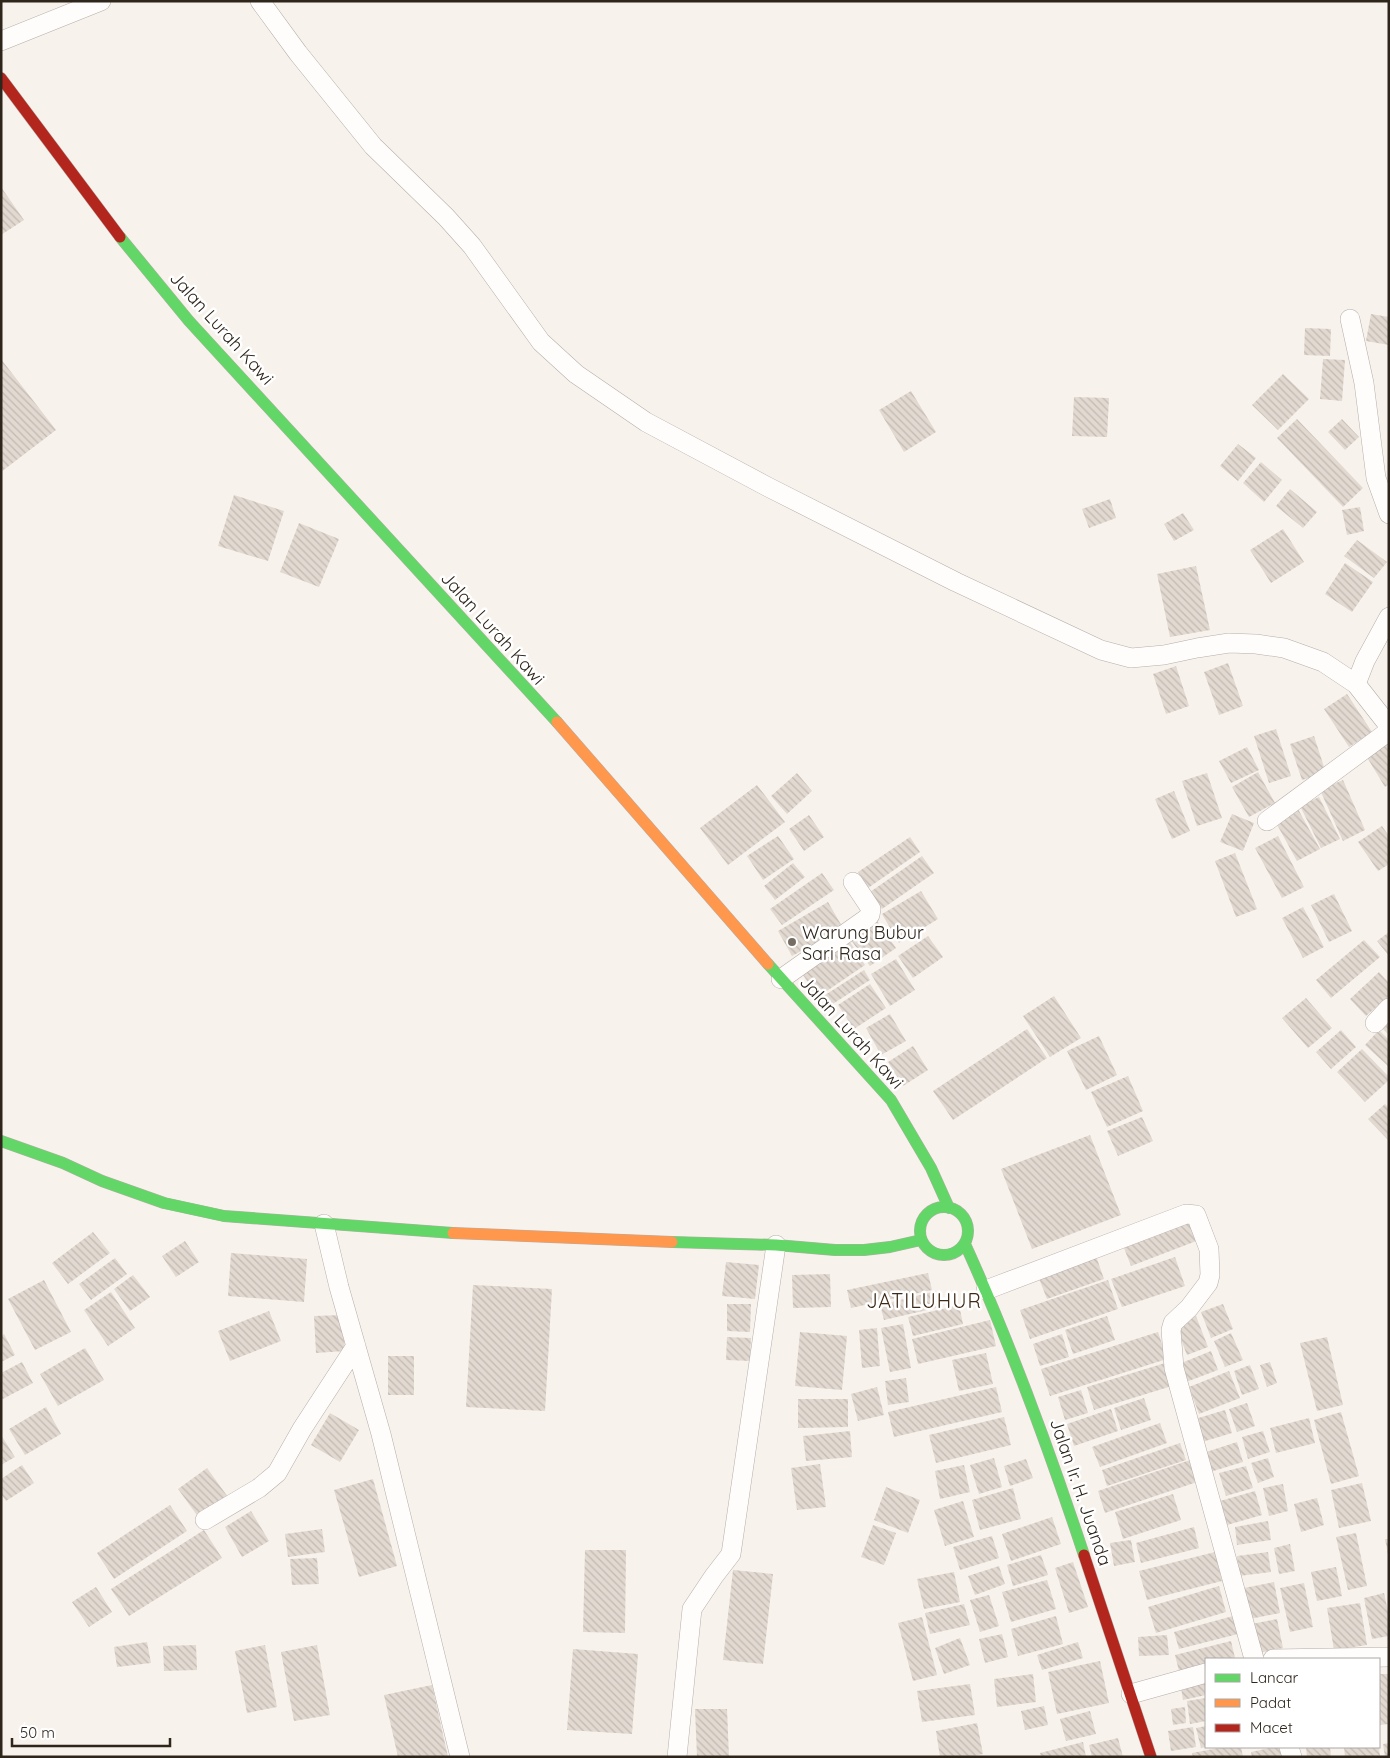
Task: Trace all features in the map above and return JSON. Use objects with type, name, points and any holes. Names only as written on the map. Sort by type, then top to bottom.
[{"type":"street","points":[[1,41],[101,1]]},
{"type":"street","points":[[260,1],[298,54],[373,146],[446,217],[472,246],[541,342],[576,374],[646,422],[768,487],[956,582],[1108,652],[1131,658],[1148,657],[1229,643],[1284,648],[1323,662],[1356,684],[1389,726]]},
{"type":"street","name":"Jalan Lurah Kawi","points":[[1,78],[110,226],[190,321],[589,757],[780,979],[841,1043],[891,1100],[931,1168],[949,1208]]},
{"type":"street","points":[[1350,319],[1364,383],[1376,478],[1389,514]]},
{"type":"street","points":[[1356,684],[1365,661],[1389,617]]},
{"type":"street","points":[[1266,821],[1389,731]]},
{"type":"street","points":[[780,979],[870,915],[870,909],[853,882]]},
{"type":"street","points":[[1375,1023],[1389,1008]]},
{"type":"street","points":[[1,1141],[164,1203],[224,1216],[415,1231],[598,1240],[776,1245],[835,1250],[864,1250],[890,1247],[921,1240]]},
{"type":"street","points":[[936,1208],[949,1208],[959,1212],[966,1222],[968,1233],[965,1244],[955,1253],[942,1255],[929,1250],[921,1240],[920,1227],[925,1215],[936,1208]]},
{"type":"street","points":[[986,1290],[1186,1214],[1196,1215],[1208,1249],[1210,1275],[1208,1283],[1189,1308],[1173,1323],[1171,1330],[1174,1368],[1254,1658]]},
{"type":"street","points":[[324,1224],[384,1444],[460,1757]]},
{"type":"street","name":"Jalan Ir. H. Juanda","points":[[965,1244],[1016,1362],[1054,1467],[1152,1757]]},
{"type":"street","points":[[677,1757],[692,1610],[714,1576],[732,1554],[776,1245]]},
{"type":"street","points":[[205,1520],[259,1488],[277,1473],[285,1462],[302,1429],[356,1346]]},
{"type":"street","points":[[1331,1658],[1389,1657]]},
{"type":"street","points":[[1131,1694],[1205,1673]]},
{"type":"building","points":[[1,187],[24,220],[1,235]]},
{"type":"building","points":[[1371,314],[1389,317],[1389,345],[1366,341]]},
{"type":"building","points":[[1305,328],[1331,329],[1330,356],[1304,355]]},
{"type":"building","points":[[1,359],[56,430],[1,472]]},
{"type":"building","points":[[1323,359],[1345,360],[1342,401],[1320,399]]},
{"type":"building","points":[[1283,374],[1309,399],[1278,430],[1252,405]]},
{"type":"building","points":[[911,391],[936,432],[904,452],[879,410]]},
{"type":"building","points":[[1074,397],[1109,398],[1107,437],[1072,436]]},
{"type":"building","points":[[1297,419],[1363,488],[1343,507],[1277,438]]},
{"type":"building","points":[[1342,419],[1359,437],[1345,450],[1328,432]]},
{"type":"building","points":[[1238,444],[1256,458],[1238,481],[1220,466]]},
{"type":"building","points":[[1261,462],[1282,480],[1264,502],[1243,483]]},
{"type":"building","points":[[1290,489],[1317,512],[1303,528],[1276,506]]},
{"type":"building","points":[[234,495],[284,511],[268,561],[218,546]]},
{"type":"building","points":[[1110,499],[1116,518],[1089,528],[1082,509]]},
{"type":"building","points":[[1360,507],[1364,531],[1347,535],[1342,510]]},
{"type":"building","points":[[1183,513],[1194,530],[1174,541],[1164,524]]},
{"type":"building","points":[[299,523],[339,539],[319,587],[280,572]]},
{"type":"building","points":[[1283,529],[1304,562],[1271,583],[1250,550]]},
{"type":"building","points":[[1357,540],[1387,562],[1374,578],[1344,556]]},
{"type":"building","points":[[1345,563],[1373,582],[1352,612],[1325,594]]},
{"type":"building","points":[[1196,566],[1210,630],[1170,637],[1157,574]]},
{"type":"building","points":[[1228,663],[1243,706],[1219,715],[1204,672]]},
{"type":"building","points":[[1176,666],[1189,706],[1166,714],[1153,674]]},
{"type":"building","points":[[1347,694],[1372,732],[1349,747],[1324,709]]},
{"type":"building","points":[[1276,729],[1291,776],[1269,783],[1254,736]]},
{"type":"building","points":[[1314,736],[1326,773],[1302,780],[1290,744]]},
{"type":"building","points":[[1389,742],[1389,784],[1385,787],[1365,754]]},
{"type":"building","points":[[1247,747],[1259,770],[1231,783],[1219,761]]},
{"type":"building","points":[[1258,772],[1275,803],[1249,817],[1232,787]]},
{"type":"building","points":[[797,773],[812,791],[787,814],[771,796]]},
{"type":"building","points":[[1207,773],[1222,818],[1197,826],[1182,781]]},
{"type":"building","points":[[1343,780],[1365,830],[1343,841],[1320,790]]},
{"type":"building","points":[[757,785],[785,822],[728,865],[700,828]]},
{"type":"building","points":[[1174,791],[1190,831],[1172,839],[1155,799]]},
{"type":"building","points":[[1319,797],[1340,839],[1321,848],[1300,806]]},
{"type":"building","points":[[1298,809],[1320,849],[1297,861],[1275,821]]},
{"type":"building","points":[[1232,814],[1254,823],[1243,851],[1220,842]]},
{"type":"building","points":[[809,815],[824,837],[804,851],[789,829]]},
{"type":"building","points":[[1382,826],[1389,836],[1389,864],[1378,871],[1358,842]]},
{"type":"building","points":[[778,836],[794,859],[763,880],[747,856]]},
{"type":"building","points":[[1278,836],[1304,887],[1282,898],[1255,848]]},
{"type":"building","points":[[910,837],[920,852],[868,888],[858,872]]},
{"type":"building","points":[[1235,853],[1257,909],[1236,917],[1215,861]]},
{"type":"building","points":[[922,856],[934,873],[882,909],[870,892]]},
{"type":"building","points":[[793,863],[805,877],[775,900],[764,886]]},
{"type":"building","points":[[822,873],[834,890],[782,925],[770,909]]},
{"type":"building","points":[[921,891],[938,919],[899,943],[882,914]]},
{"type":"building","points":[[1334,894],[1352,931],[1329,942],[1311,905]]},
{"type":"building","points":[[828,902],[843,928],[792,956],[778,931]]},
{"type":"building","points":[[1303,907],[1324,947],[1303,958],[1282,918]]},
{"type":"building","points":[[877,921],[896,948],[870,966],[851,940]]},
{"type":"building","points":[[1389,932],[1389,956],[1377,941]]},
{"type":"building","points":[[928,936],[943,957],[913,978],[898,956]]},
{"type":"building","points":[[1364,940],[1380,957],[1331,998],[1316,980]]},
{"type":"building","points":[[850,942],[865,965],[818,997],[803,975]]},
{"type":"building","points":[[896,959],[915,990],[890,1006],[871,974]]},
{"type":"building","points":[[864,970],[870,980],[828,1007],[822,997]]},
{"type":"building","points":[[1379,972],[1389,983],[1389,996],[1366,1016],[1350,999]]},
{"type":"building","points":[[870,984],[886,1008],[854,1029],[838,1005]]},
{"type":"building","points":[[1054,996],[1081,1038],[1050,1057],[1023,1016]]},
{"type":"building","points":[[1306,998],[1332,1028],[1308,1048],[1282,1018]]},
{"type":"building","points":[[890,1014],[906,1041],[881,1055],[866,1028]]},
{"type":"building","points":[[1389,1018],[1389,1035],[1381,1027]]},
{"type":"building","points":[[1027,1029],[1047,1058],[953,1120],[933,1091]]},
{"type":"building","points":[[1341,1030],[1356,1047],[1331,1069],[1316,1052]]},
{"type":"building","points":[[1379,1030],[1389,1040],[1389,1067],[1365,1045]]},
{"type":"building","points":[[1099,1036],[1117,1075],[1086,1090],[1067,1051]]},
{"type":"building","points":[[913,1046],[928,1070],[903,1086],[888,1062]]},
{"type":"building","points":[[1362,1049],[1389,1077],[1389,1080],[1365,1102],[1337,1072]]},
{"type":"building","points":[[1128,1076],[1143,1111],[1107,1127],[1091,1092]]},
{"type":"building","points":[[1385,1104],[1389,1108],[1389,1141],[1368,1119]]},
{"type":"building","points":[[1142,1117],[1153,1141],[1118,1156],[1107,1131]]},
{"type":"building","points":[[1090,1135],[1121,1215],[1032,1249],[1001,1169]]},
{"type":"building","points":[[1189,1217],[1199,1240],[1131,1266],[1122,1243]]},
{"type":"building","points":[[93,1232],[110,1253],[68,1284],[52,1263]]},
{"type":"building","points":[[185,1241],[199,1262],[176,1277],[162,1256]]},
{"type":"building","points":[[231,1253],[307,1259],[304,1302],[228,1296]]},
{"type":"building","points":[[1096,1256],[1104,1279],[1047,1299],[1038,1276]]},
{"type":"building","points":[[1175,1257],[1185,1286],[1122,1307],[1111,1279]]},
{"type":"building","points":[[115,1258],[127,1274],[91,1300],[79,1284]]},
{"type":"building","points":[[726,1262],[759,1265],[755,1299],[722,1296]]},
{"type":"building","points":[[928,1273],[932,1290],[851,1308],[847,1290]]},
{"type":"building","points":[[830,1274],[831,1307],[793,1308],[792,1275]]},
{"type":"building","points":[[133,1275],[150,1297],[130,1311],[114,1289]]},
{"type":"building","points":[[44,1280],[71,1332],[35,1350],[8,1299]]},
{"type":"building","points":[[1108,1280],[1118,1309],[1030,1339],[1020,1310]]},
{"type":"building","points":[[473,1285],[552,1289],[545,1411],[466,1407]]},
{"type":"building","points":[[936,1291],[940,1307],[884,1320],[880,1305]]},
{"type":"building","points":[[111,1292],[135,1328],[108,1346],[84,1310]]},
{"type":"building","points":[[727,1304],[751,1304],[750,1332],[727,1331]]},
{"type":"building","points":[[1223,1304],[1233,1329],[1211,1338],[1201,1312]]},
{"type":"building","points":[[959,1305],[963,1324],[913,1336],[908,1317]]},
{"type":"building","points":[[269,1311],[281,1341],[230,1361],[218,1331]]},
{"type":"building","points":[[342,1315],[345,1351],[316,1353],[314,1316]]},
{"type":"building","points":[[1107,1316],[1115,1340],[1073,1354],[1065,1330]]},
{"type":"building","points":[[1196,1316],[1208,1347],[1187,1355],[1175,1324]]},
{"type":"building","points":[[990,1320],[996,1346],[918,1364],[912,1339]]},
{"type":"building","points":[[903,1324],[911,1368],[890,1372],[881,1328]]},
{"type":"building","points":[[877,1328],[880,1366],[862,1368],[859,1330]]},
{"type":"building","points":[[800,1332],[847,1336],[842,1390],[795,1386]]},
{"type":"building","points":[[1158,1332],[1167,1359],[1050,1396],[1041,1369]]},
{"type":"building","points":[[1231,1333],[1243,1360],[1225,1367],[1214,1341]]},
{"type":"building","points":[[4,1334],[15,1355],[1,1362],[1,1336]]},
{"type":"building","points":[[1062,1334],[1069,1357],[1040,1366],[1033,1344]]},
{"type":"building","points":[[727,1337],[751,1338],[750,1361],[726,1360]]},
{"type":"building","points":[[1327,1337],[1343,1405],[1317,1411],[1300,1343]]},
{"type":"building","points":[[85,1348],[104,1380],[58,1406],[40,1374]]},
{"type":"building","points":[[1211,1351],[1218,1370],[1186,1382],[1179,1364]]},
{"type":"building","points":[[986,1353],[993,1384],[959,1391],[952,1360]]},
{"type":"building","points":[[388,1356],[414,1356],[414,1395],[388,1395]]},
{"type":"building","points":[[22,1362],[33,1383],[1,1400],[1,1373]]},
{"type":"building","points":[[1270,1362],[1277,1383],[1267,1387],[1260,1365]]},
{"type":"building","points":[[1165,1363],[1172,1386],[1094,1410],[1087,1387]]},
{"type":"building","points":[[1250,1365],[1259,1389],[1242,1395],[1234,1371]]},
{"type":"building","points":[[1229,1371],[1240,1398],[1199,1414],[1189,1387]]},
{"type":"building","points":[[906,1378],[909,1402],[888,1405],[885,1381]]},
{"type":"building","points":[[877,1387],[884,1415],[858,1421],[851,1394]]},
{"type":"building","points":[[996,1387],[1002,1412],[894,1437],[888,1412]]},
{"type":"building","points":[[1081,1390],[1088,1413],[1065,1420],[1058,1397]]},
{"type":"building","points":[[1144,1398],[1151,1420],[1121,1430],[1114,1408]]},
{"type":"building","points":[[798,1399],[848,1399],[848,1427],[798,1428]]},
{"type":"building","points":[[1247,1403],[1255,1426],[1237,1432],[1229,1409]]},
{"type":"building","points":[[46,1407],[61,1434],[25,1455],[9,1429]]},
{"type":"building","points":[[1111,1409],[1118,1431],[1074,1446],[1067,1424]]},
{"type":"building","points":[[1225,1410],[1232,1433],[1202,1442],[1195,1419]]},
{"type":"building","points":[[1341,1412],[1359,1476],[1331,1484],[1314,1420]]},
{"type":"building","points":[[330,1413],[359,1430],[340,1462],[311,1445]]},
{"type":"building","points":[[1004,1417],[1011,1445],[936,1463],[929,1435]]},
{"type":"building","points":[[1309,1418],[1315,1443],[1276,1453],[1270,1428]]},
{"type":"building","points":[[1160,1423],[1167,1443],[1100,1467],[1092,1447]]},
{"type":"building","points":[[850,1431],[852,1457],[806,1461],[803,1436]]},
{"type":"building","points":[[1263,1431],[1270,1452],[1248,1459],[1242,1437]]},
{"type":"building","points":[[1,1435],[15,1457],[1,1465]]},
{"type":"building","points":[[1237,1442],[1243,1462],[1210,1472],[1203,1453]]},
{"type":"building","points":[[1180,1443],[1186,1460],[1107,1486],[1102,1470]]},
{"type":"building","points":[[994,1458],[1002,1487],[979,1494],[970,1465]]},
{"type":"building","points":[[1268,1458],[1274,1477],[1258,1483],[1251,1463]]},
{"type":"building","points":[[1026,1459],[1033,1478],[1010,1486],[1004,1466]]},
{"type":"building","points":[[1190,1460],[1197,1482],[1105,1513],[1098,1491]]},
{"type":"building","points":[[820,1464],[826,1507],[797,1510],[791,1468]]},
{"type":"building","points":[[22,1465],[34,1483],[6,1501],[1,1494],[1,1479]]},
{"type":"building","points":[[964,1465],[970,1492],[940,1499],[935,1471]]},
{"type":"building","points":[[1246,1466],[1253,1488],[1226,1496],[1219,1473]]},
{"type":"building","points":[[207,1468],[228,1497],[199,1518],[178,1489]]},
{"type":"building","points":[[373,1479],[397,1566],[359,1577],[334,1490]]},
{"type":"building","points":[[1362,1483],[1371,1521],[1339,1528],[1331,1490]]},
{"type":"building","points":[[1283,1484],[1288,1511],[1269,1516],[1263,1488]]},
{"type":"building","points":[[886,1487],[920,1500],[908,1533],[874,1520]]},
{"type":"building","points":[[1013,1488],[1021,1519],[980,1530],[972,1500]]},
{"type":"building","points":[[1255,1491],[1262,1515],[1227,1525],[1220,1501]]},
{"type":"building","points":[[1173,1494],[1181,1520],[1123,1539],[1115,1512]]},
{"type":"building","points":[[1317,1498],[1324,1525],[1301,1532],[1294,1504]]},
{"type":"building","points":[[963,1501],[974,1537],[945,1546],[934,1510]]},
{"type":"building","points":[[170,1505],[187,1531],[114,1579],[97,1553]]},
{"type":"building","points":[[251,1511],[269,1541],[242,1557],[225,1527]]},
{"type":"building","points":[[1052,1517],[1061,1544],[1011,1561],[1002,1534]]},
{"type":"building","points":[[1268,1521],[1271,1540],[1237,1545],[1235,1527]]},
{"type":"building","points":[[873,1525],[896,1533],[884,1565],[861,1557]]},
{"type":"building","points":[[1194,1527],[1199,1548],[1141,1563],[1136,1543]]},
{"type":"building","points":[[322,1529],[325,1552],[288,1557],[285,1534]]},
{"type":"building","points":[[204,1530],[222,1558],[129,1616],[111,1589]]},
{"type":"building","points":[[1356,1533],[1367,1586],[1348,1590],[1336,1537]]},
{"type":"building","points":[[992,1536],[999,1558],[960,1570],[953,1547]]},
{"type":"building","points":[[1385,1539],[1389,1539],[1389,1554],[1388,1554]]},
{"type":"building","points":[[1131,1540],[1135,1562],[1114,1566],[1110,1543]]},
{"type":"building","points":[[1290,1544],[1295,1571],[1279,1574],[1274,1548]]},
{"type":"building","points":[[585,1550],[626,1550],[625,1633],[583,1632]]},
{"type":"building","points":[[1215,1552],[1222,1581],[1147,1600],[1139,1571]]},
{"type":"building","points":[[1268,1552],[1271,1572],[1239,1576],[1237,1556]]},
{"type":"building","points":[[1041,1555],[1048,1575],[1013,1586],[1007,1565]]},
{"type":"building","points":[[317,1558],[319,1584],[292,1585],[290,1559]]},
{"type":"building","points":[[1073,1562],[1088,1607],[1069,1613],[1055,1568]]},
{"type":"building","points":[[999,1566],[1005,1584],[975,1595],[968,1576]]},
{"type":"building","points":[[1336,1567],[1342,1596],[1317,1601],[1311,1572]]},
{"type":"building","points":[[733,1570],[773,1574],[763,1664],[723,1660]]},
{"type":"building","points":[[954,1572],[960,1602],[924,1609],[917,1579]]},
{"type":"building","points":[[1047,1580],[1056,1609],[1011,1622],[1002,1592]]},
{"type":"building","points":[[1274,1582],[1280,1613],[1250,1619],[1244,1588]]},
{"type":"building","points":[[1304,1583],[1313,1627],[1290,1632],[1280,1588]]},
{"type":"building","points":[[1219,1586],[1226,1612],[1156,1633],[1148,1607]]},
{"type":"building","points":[[96,1587],[112,1612],[89,1627],[72,1602]]},
{"type":"building","points":[[1384,1593],[1389,1616],[1389,1636],[1372,1639],[1364,1598]]},
{"type":"building","points":[[989,1595],[999,1626],[980,1632],[970,1600]]},
{"type":"building","points":[[1360,1603],[1367,1645],[1334,1650],[1327,1608]]},
{"type":"building","points":[[964,1604],[970,1625],[930,1634],[925,1613]]},
{"type":"building","points":[[1056,1616],[1063,1644],[1018,1656],[1011,1629]]},
{"type":"building","points":[[1233,1616],[1238,1634],[1179,1649],[1174,1632]]},
{"type":"building","points":[[922,1617],[937,1675],[913,1681],[898,1623]]},
{"type":"building","points":[[1277,1619],[1283,1648],[1258,1653],[1252,1624]]},
{"type":"building","points":[[1002,1634],[1008,1657],[985,1663],[979,1639]]},
{"type":"building","points":[[1167,1635],[1169,1655],[1139,1656],[1138,1637]]},
{"type":"building","points":[[960,1638],[970,1665],[944,1674],[935,1648]]},
{"type":"building","points":[[1231,1641],[1235,1658],[1205,1658],[1205,1665],[1179,1671],[1175,1655]]},
{"type":"building","points":[[147,1642],[151,1663],[117,1667],[114,1647]]},
{"type":"building","points":[[1078,1642],[1083,1658],[1042,1670],[1037,1655]]},
{"type":"building","points":[[196,1645],[197,1670],[164,1671],[163,1646]]},
{"type":"building","points":[[265,1645],[277,1707],[247,1713],[235,1651]]},
{"type":"building","points":[[317,1645],[330,1715],[294,1721],[281,1652]]},
{"type":"building","points":[[573,1649],[638,1654],[632,1734],[567,1730]]},
{"type":"building","points":[[1100,1661],[1109,1703],[1057,1714],[1048,1672]]},
{"type":"building","points":[[1033,1674],[1036,1702],[997,1707],[994,1679]]},
{"type":"building","points":[[1380,1674],[1389,1674],[1389,1724],[1380,1725]]},
{"type":"building","points":[[1205,1676],[1205,1695],[1183,1700],[1180,1681]]},
{"type":"building","points":[[970,1684],[975,1715],[922,1722],[917,1691]]},
{"type":"building","points":[[432,1685],[448,1757],[398,1757],[384,1695]]},
{"type":"building","points":[[1205,1698],[1205,1721],[1190,1724],[1187,1701]]},
{"type":"building","points":[[1044,1706],[1048,1725],[1025,1730],[1021,1711]]},
{"type":"building","points":[[1185,1707],[1186,1723],[1173,1725],[1171,1709]]},
{"type":"building","points":[[695,1709],[727,1709],[729,1757],[697,1757]]},
{"type":"building","points":[[1090,1711],[1096,1734],[1066,1741],[1060,1719]]},
{"type":"building","points":[[977,1723],[983,1754],[968,1757],[940,1757],[936,1731]]},
{"type":"building","points":[[1205,1726],[1205,1747],[1201,1748],[1196,1728]]},
{"type":"building","points":[[1193,1727],[1196,1747],[1171,1751],[1168,1731]]},
{"type":"building","points":[[1118,1738],[1123,1757],[1092,1757],[1089,1745]]},
{"type":"building","points":[[1083,1742],[1086,1757],[1041,1757],[1040,1753]]},
{"type":"building","points":[[1389,1743],[1389,1757],[1385,1757],[1383,1744]]},
{"type":"building","points":[[1219,1748],[1241,1748],[1243,1757],[1193,1757],[1192,1753]]},
{"type":"building","points":[[1269,1748],[1285,1748],[1288,1757],[1252,1757],[1251,1752]]},
{"type":"building","points":[[1306,1748],[1330,1748],[1331,1757],[1307,1757]]},
{"type":"building","points":[[1344,1748],[1379,1748],[1380,1757],[1345,1757]]},
{"type":"traffic: fast","points":[[120,237],[189,321],[557,722]]},
{"type":"traffic: fast","points":[[768,964],[891,1100],[931,1168],[949,1208]]},
{"type":"traffic: fast","points":[[1,1141],[164,1203],[224,1216],[453,1233]]},
{"type":"traffic: fast","points":[[939,1207],[949,1207],[961,1214],[968,1226],[968,1231],[968,1236],[961,1248],[949,1255],[939,1255],[931,1251],[924,1244],[920,1236],[920,1226],[924,1218],[931,1211],[939,1207]]},
{"type":"traffic: fast","points":[[672,1242],[864,1250],[890,1247],[921,1240]]},
{"type":"traffic: fast","points":[[965,1244],[1029,1398],[1084,1555]]},
{"type":"traffic: slow","points":[[557,722],[768,964]]},
{"type":"traffic: slow","points":[[453,1233],[672,1242]]},
{"type":"traffic: jam","points":[[1,78],[120,237]]},
{"type":"traffic: jam","points":[[1084,1555],[1151,1757]]},
{"type":"place","name":"Warung Bubur Sari Rasa","points":[[792,942]]},
{"type":"district","name":"JATILUHUR","points":[[924,1300]]}]
